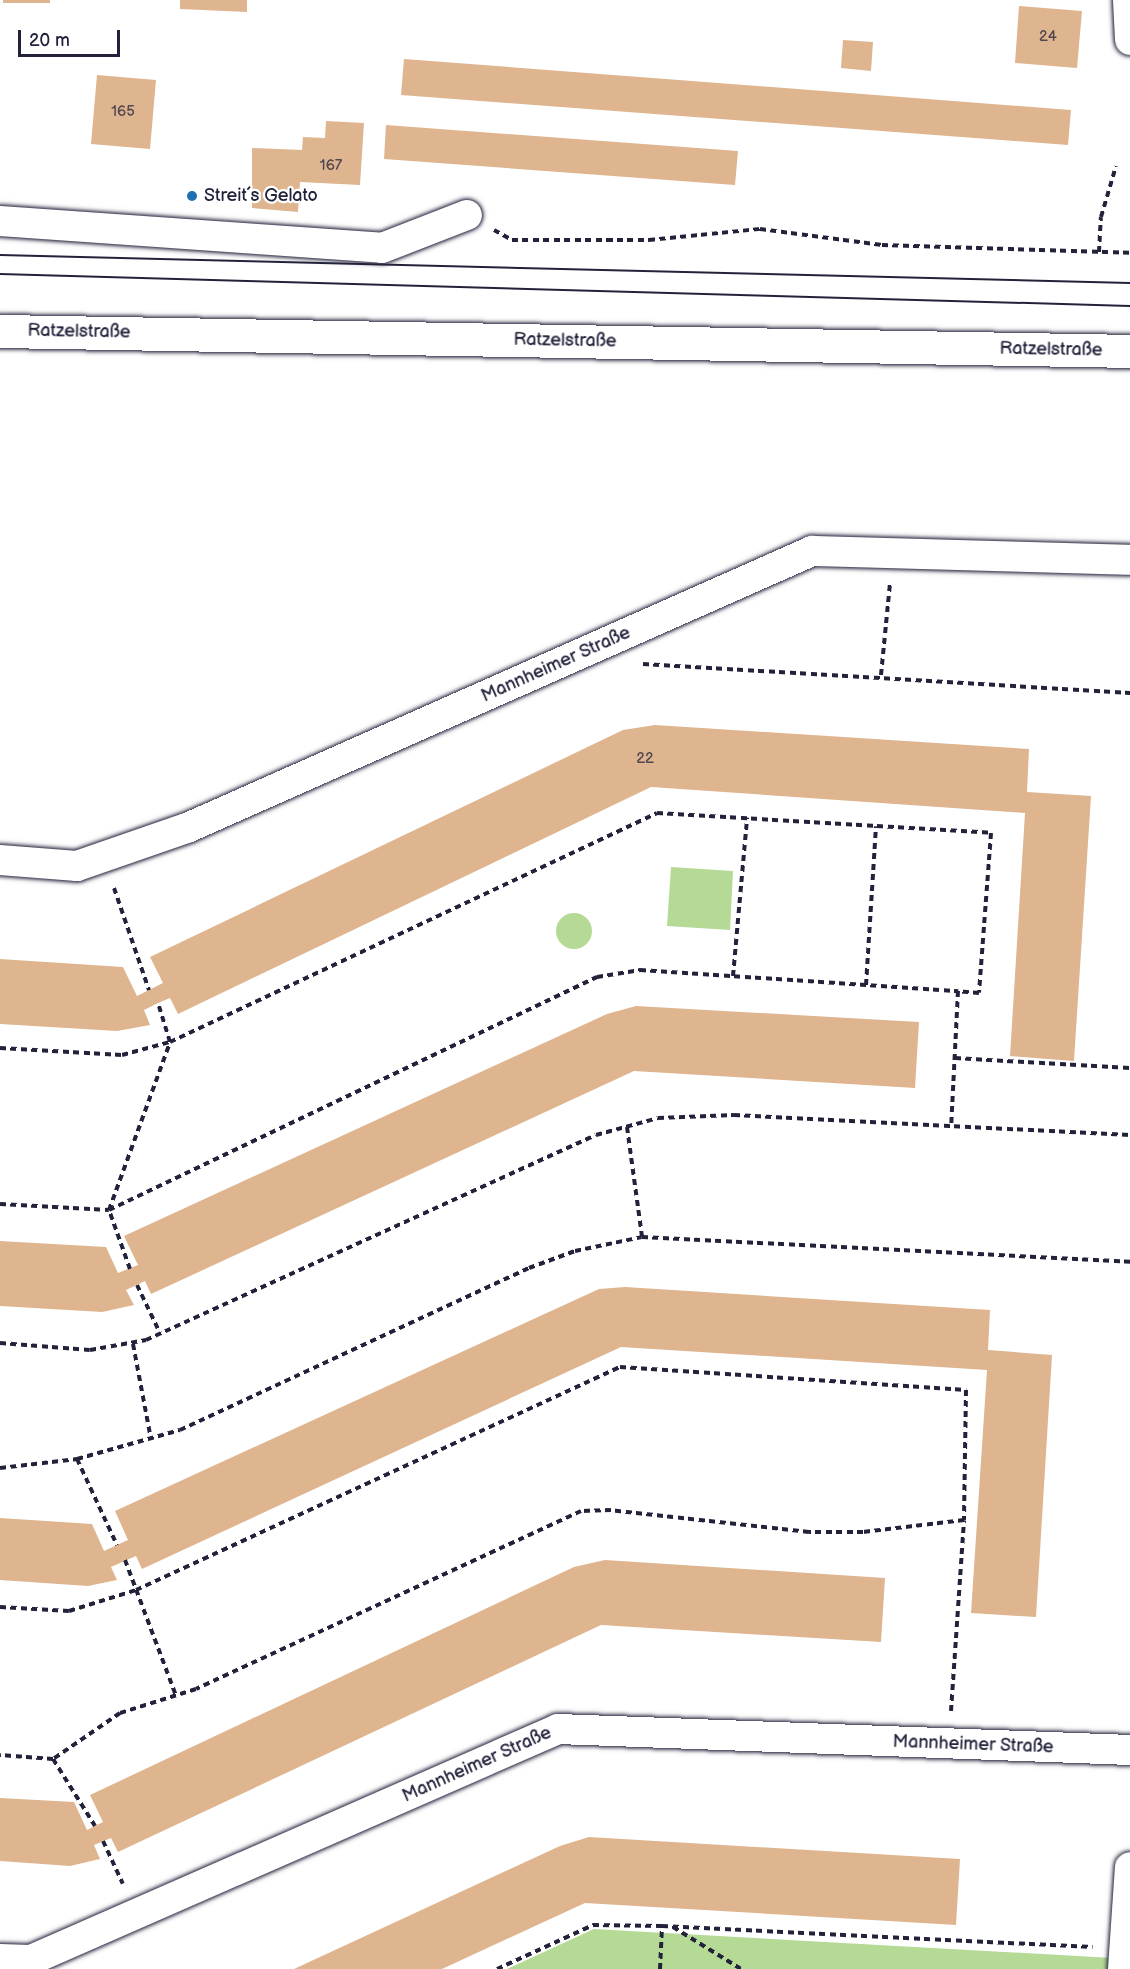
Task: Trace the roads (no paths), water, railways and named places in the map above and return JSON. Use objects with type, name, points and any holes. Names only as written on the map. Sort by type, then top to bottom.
[{"type":"main road","name":"Ratzelstraße","points":[[0,331],[1130,351]]},
{"type":"street","points":[[1128,0],[1130,40]]},
{"type":"street","points":[[0,221],[382,248],[467,215]]},
{"type":"street","name":"Mannheimer Straße","points":[[0,860],[78,866],[196,824],[812,551],[1130,560]]},
{"type":"street","name":"Mannheimer Straße","points":[[0,1959],[31,1960],[558,1729],[1130,1750]]},
{"type":"street","points":[[1124,1959],[1130,1867]]},
{"type":"tram line","points":[[0,255],[1130,283]]},
{"type":"tram line","points":[[0,274],[1130,306]]},
{"type":"place","name":"Streit´s Gelato","points":[[192,196]]}]
